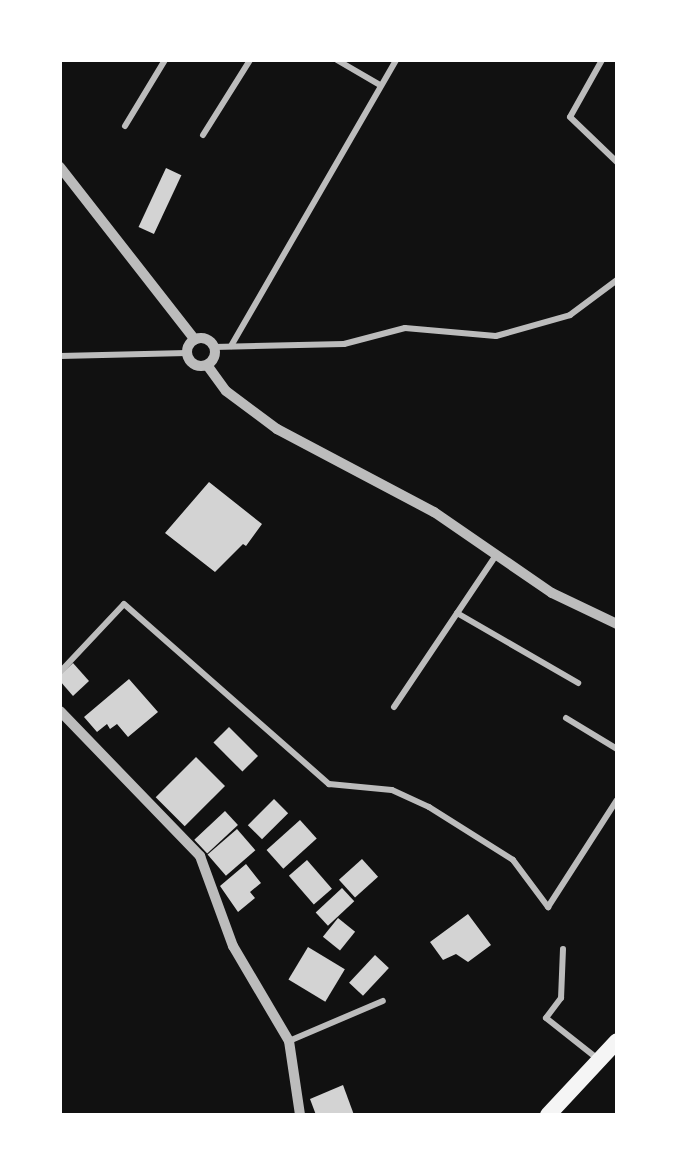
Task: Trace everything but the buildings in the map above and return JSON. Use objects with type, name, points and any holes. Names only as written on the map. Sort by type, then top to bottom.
[{"type":"highway","points":[[548,1115],[617,1041]]},
{"type":"street","points":[[125,126],[165,60]]},
{"type":"street","points":[[203,135],[250,60]]},
{"type":"street","points":[[337,60],[380,85]]},
{"type":"street","points":[[231,346],[396,60]]},
{"type":"street","points":[[602,60],[570,117],[617,162]]},
{"type":"street","points":[[60,167],[195,340]]},
{"type":"street","points":[[195,340],[204,339],[214,346],[344,344],[405,328],[496,336],[570,315],[617,280]]},
{"type":"street","points":[[187,353],[195,340]]},
{"type":"street","points":[[187,353],[195,365],[207,365],[213,360],[214,346]]},
{"type":"street","points":[[60,356],[187,353]]},
{"type":"street","points":[[207,365],[226,391],[278,429],[434,512],[552,593],[617,624]]},
{"type":"street","points":[[394,707],[497,555]]},
{"type":"street","points":[[60,672],[124,604],[329,784],[392,790],[429,807],[513,860],[548,907],[617,800]]},
{"type":"street","points":[[457,613],[578,683]]},
{"type":"street","points":[[60,711],[200,856],[233,946],[289,1041],[300,1115]]},
{"type":"street","points":[[566,718],[617,749]]},
{"type":"street","points":[[563,949],[561,998],[546,1018],[599,1060]]},
{"type":"street","points":[[289,1041],[383,1001]]}]
